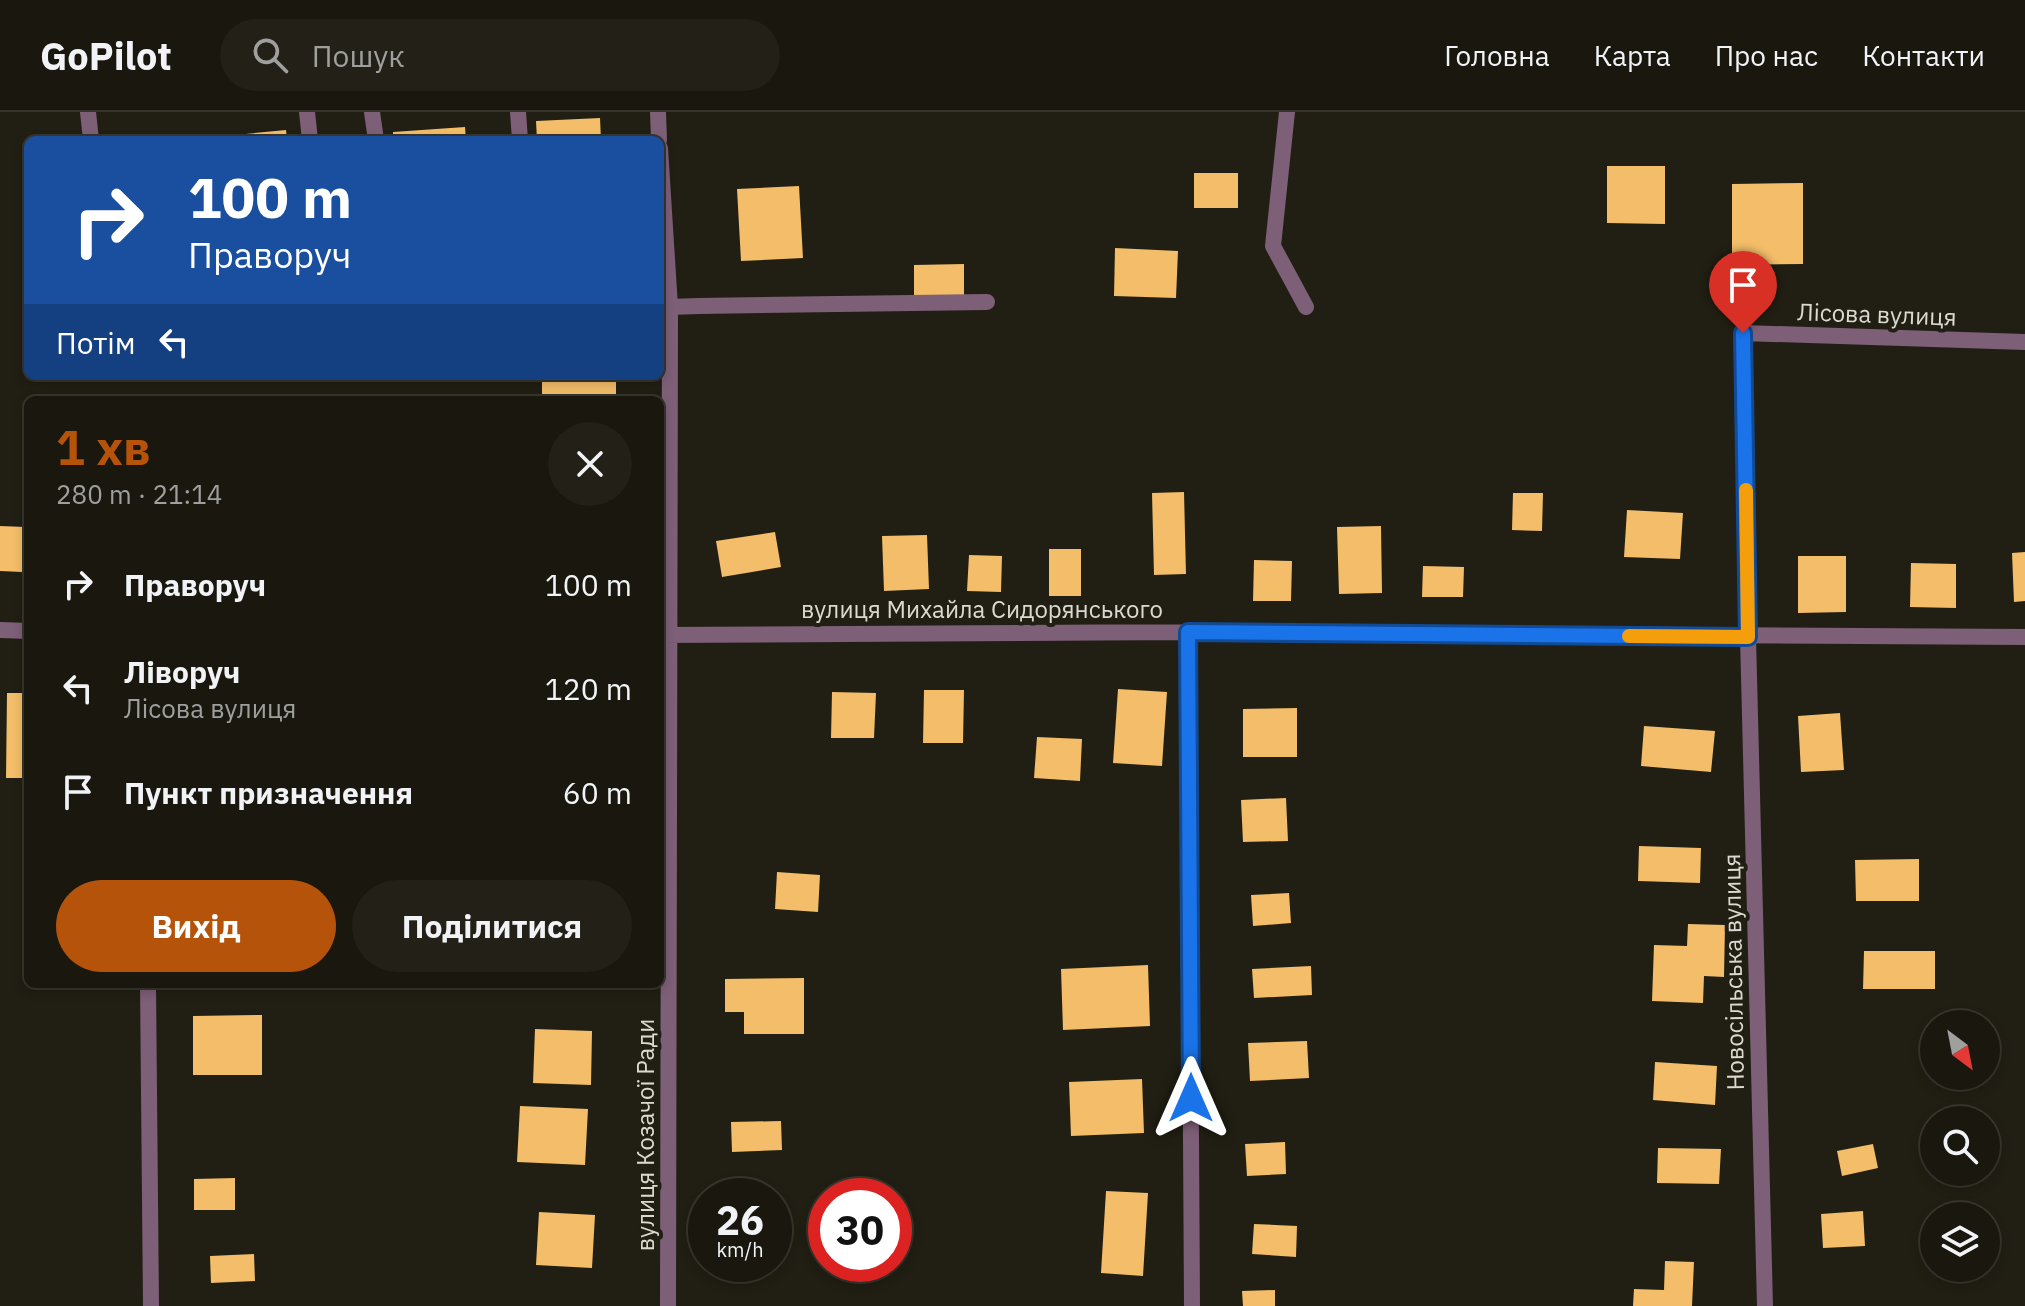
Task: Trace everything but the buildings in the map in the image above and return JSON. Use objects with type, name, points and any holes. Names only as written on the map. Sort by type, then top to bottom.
[{"type":"street","points":[[88,112],[91,136]]},
{"type":"street","points":[[307,112],[310,136]]},
{"type":"street","points":[[372,112],[375,136]]},
{"type":"street","points":[[518,112],[520,136]]},
{"type":"street","points":[[658,112],[659,136]]},
{"type":"street","points":[[1287,112],[1273,246],[1306,307]]},
{"type":"street","name":"вулиця Козачої Ради","points":[[664,278],[668,1306]]},
{"type":"street","points":[[665,310],[987,302]]},
{"type":"street","name":"Лісова вулиця","points":[[1748,637],[1743,333],[2025,342]]},
{"type":"street","points":[[0,630],[24,631]]},
{"type":"street","points":[[1188,632],[1192,1306]]},
{"type":"street","name":"вулиця Михайла Сидорянського","points":[[665,635],[1188,632],[2025,637]]},
{"type":"street","name":"Новосільська вулиця","points":[[1748,637],[1765,1306]]},
{"type":"street","points":[[148,988],[151,1306]]},
{"type":"slow traffic","points":[[1629,636],[1748,637],[1746,490]]},
{"type":"route","points":[[1191,1098],[1188,632],[1748,637],[1743,333]]}]
